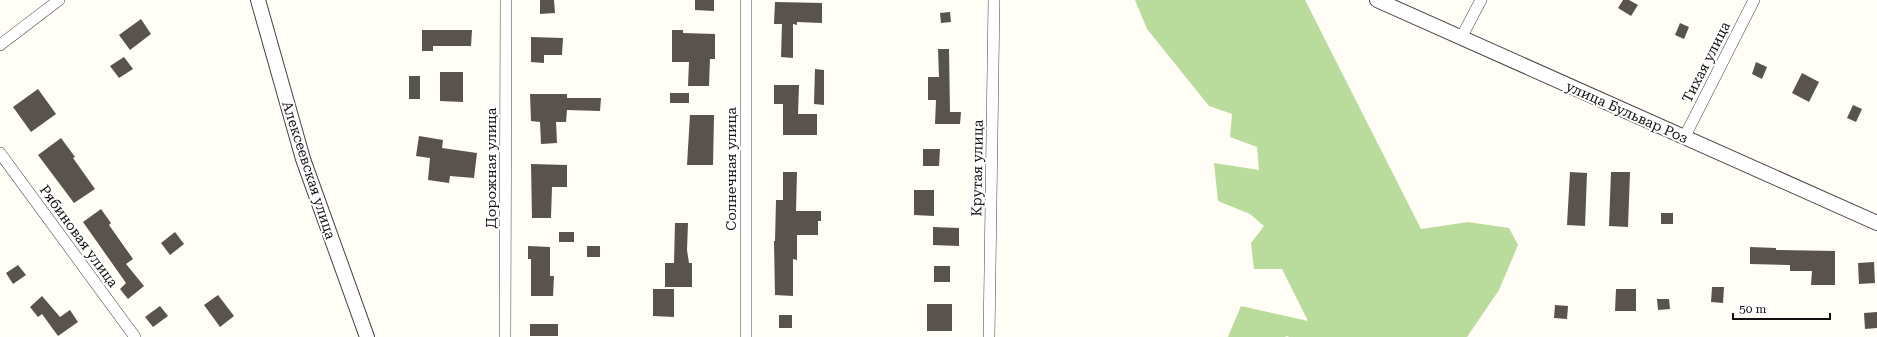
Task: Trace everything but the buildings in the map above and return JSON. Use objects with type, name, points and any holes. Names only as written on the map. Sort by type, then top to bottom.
[{"type":"street","points":[[0,45],[59,0]]},
{"type":"street","name":"Алексеевская улица","points":[[258,0],[303,160],[367,337]]},
{"type":"street","name":"Дорожная улица","points":[[505,337],[506,0]]},
{"type":"street","name":"Солнечная улица","points":[[746,0],[746,337]]},
{"type":"street","name":"Крутая улица","points":[[990,337],[994,0]]},
{"type":"street","name":"улица Бульвар Роз","points":[[1377,0],[1877,223]]},
{"type":"street","points":[[1461,38],[1481,0]]},
{"type":"street","name":"Тихая улица","points":[[1684,138],[1754,0]]},
{"type":"street","name":"Рябиновая улица","points":[[0,153],[135,337]]},
{"type":"green space","points":[[1135,0],[1305,0],[1421,229],[1468,222],[1509,228],[1518,245],[1499,290],[1467,337],[1228,337],[1241,306],[1308,321],[1282,269],[1254,269],[1251,243],[1264,226],[1250,214],[1218,201],[1214,163],[1259,170],[1257,147],[1230,137],[1232,114],[1209,106],[1147,29]]}]
